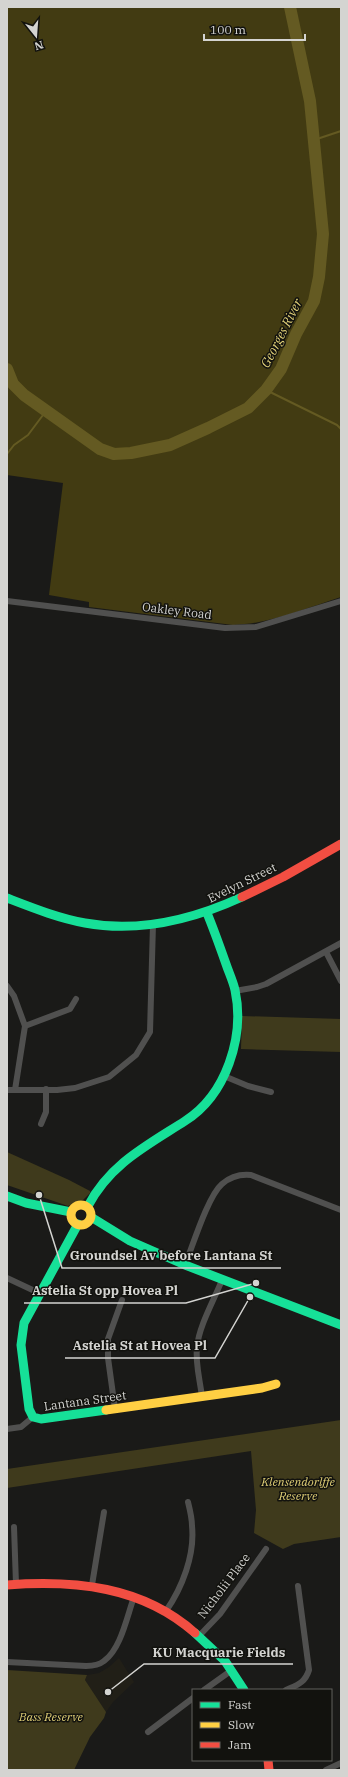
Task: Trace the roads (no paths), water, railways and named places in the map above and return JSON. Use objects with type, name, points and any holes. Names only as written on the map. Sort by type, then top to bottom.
[{"type":"street","name":"Oakley Road","points":[[7,600],[225,628],[244,628],[269,624],[341,601]]},
{"type":"street","name":"Evelyn Street","points":[[7,898],[57,916],[97,924],[130,926],[153,924],[207,913],[248,896],[341,844]]},
{"type":"street","points":[[88,1206],[101,1182],[113,1169],[127,1158],[195,1114],[214,1092],[224,1076],[235,1041],[237,1018],[235,991],[207,913]]},
{"type":"street","points":[[7,1090],[75,1088],[109,1077],[136,1055],[150,1032],[153,924]]},
{"type":"street","points":[[235,991],[257,988],[266,984],[341,943]]},
{"type":"street","points":[[326,952],[341,981]]},
{"type":"street","points":[[7,986],[14,996],[25,1026],[15,1090]]},
{"type":"street","points":[[25,1026],[70,1009],[76,999]]},
{"type":"street","points":[[224,1076],[248,1086],[271,1092]]},
{"type":"street","points":[[41,1124],[46,1112],[46,1089]]},
{"type":"street","points":[[185,1265],[214,1194],[223,1183],[234,1177],[243,1174],[251,1175],[341,1210]]},
{"type":"street","points":[[7,1196],[26,1203],[71,1212]]},
{"type":"street","points":[[71,1212],[78,1205],[88,1206]]},
{"type":"street","points":[[71,1212],[72,1220],[78,1224],[86,1224],[91,1217],[91,1211],[88,1206]]},
{"type":"street","points":[[91,1217],[130,1241],[185,1265],[341,1325]]},
{"type":"street","name":"Lantana Street","points":[[78,1224],[24,1323],[21,1345],[29,1409],[34,1417],[41,1419],[115,1409],[262,1388],[276,1384]]},
{"type":"street","points":[[7,1278],[39,1293]]},
{"type":"street","points":[[202,1397],[197,1363],[197,1345],[202,1327],[222,1280]]},
{"type":"street","points":[[115,1409],[108,1358],[108,1339],[122,1300]]},
{"type":"street","points":[[7,1429],[21,1427],[34,1417]]},
{"type":"street","points":[[166,1611],[176,1596],[187,1569],[193,1527],[188,1502]]},
{"type":"street","points":[[92,1585],[104,1512]]},
{"type":"street","points":[[14,1527],[12,1584],[92,1585],[115,1590],[152,1604],[182,1621],[215,1650],[232,1670],[243,1689]]},
{"type":"street","name":"Nicholii Place","points":[[199,1636],[220,1614],[266,1549]]},
{"type":"street","points":[[288,1689],[302,1683],[307,1677],[308,1670],[298,1586]]},
{"type":"street","points":[[7,1662],[86,1666],[96,1665],[103,1662],[116,1648],[134,1597]]},
{"type":"street","points":[[205,1689],[232,1670]]},
{"type":"street","points":[[148,1732],[192,1699]]},
{"type":"street","points":[[326,1770],[341,1763]]},
{"type":"waterway","name":"Georges River","points":[[7,369],[13,384],[24,395],[100,449],[114,454],[131,453],[170,445],[248,408],[266,390],[281,369],[296,334],[314,301],[319,277],[323,234],[310,101],[290,7]]},
{"type":"waterway","points":[[314,140],[341,131]]},
{"type":"waterway","points":[[266,390],[337,425],[341,429]]},
{"type":"waterway","points":[[7,454],[14,445],[28,435],[46,411]]},
{"type":"place","name":"Groundsel Av before Lantana St","points":[[39,1195]]},
{"type":"place","name":"Astelia St opp Hovea Pl","points":[[256,1283]]},
{"type":"place","name":"Astelia St at Hovea Pl","points":[[250,1297]]},
{"type":"place","name":"KU Macquarie Fields","points":[[108,1692]]},
{"type":"park label","name":"Klensendorlffe Reserve","points":[[298,1489]]},
{"type":"park label","name":"Bass Reserve","points":[[51,1717]]}]
